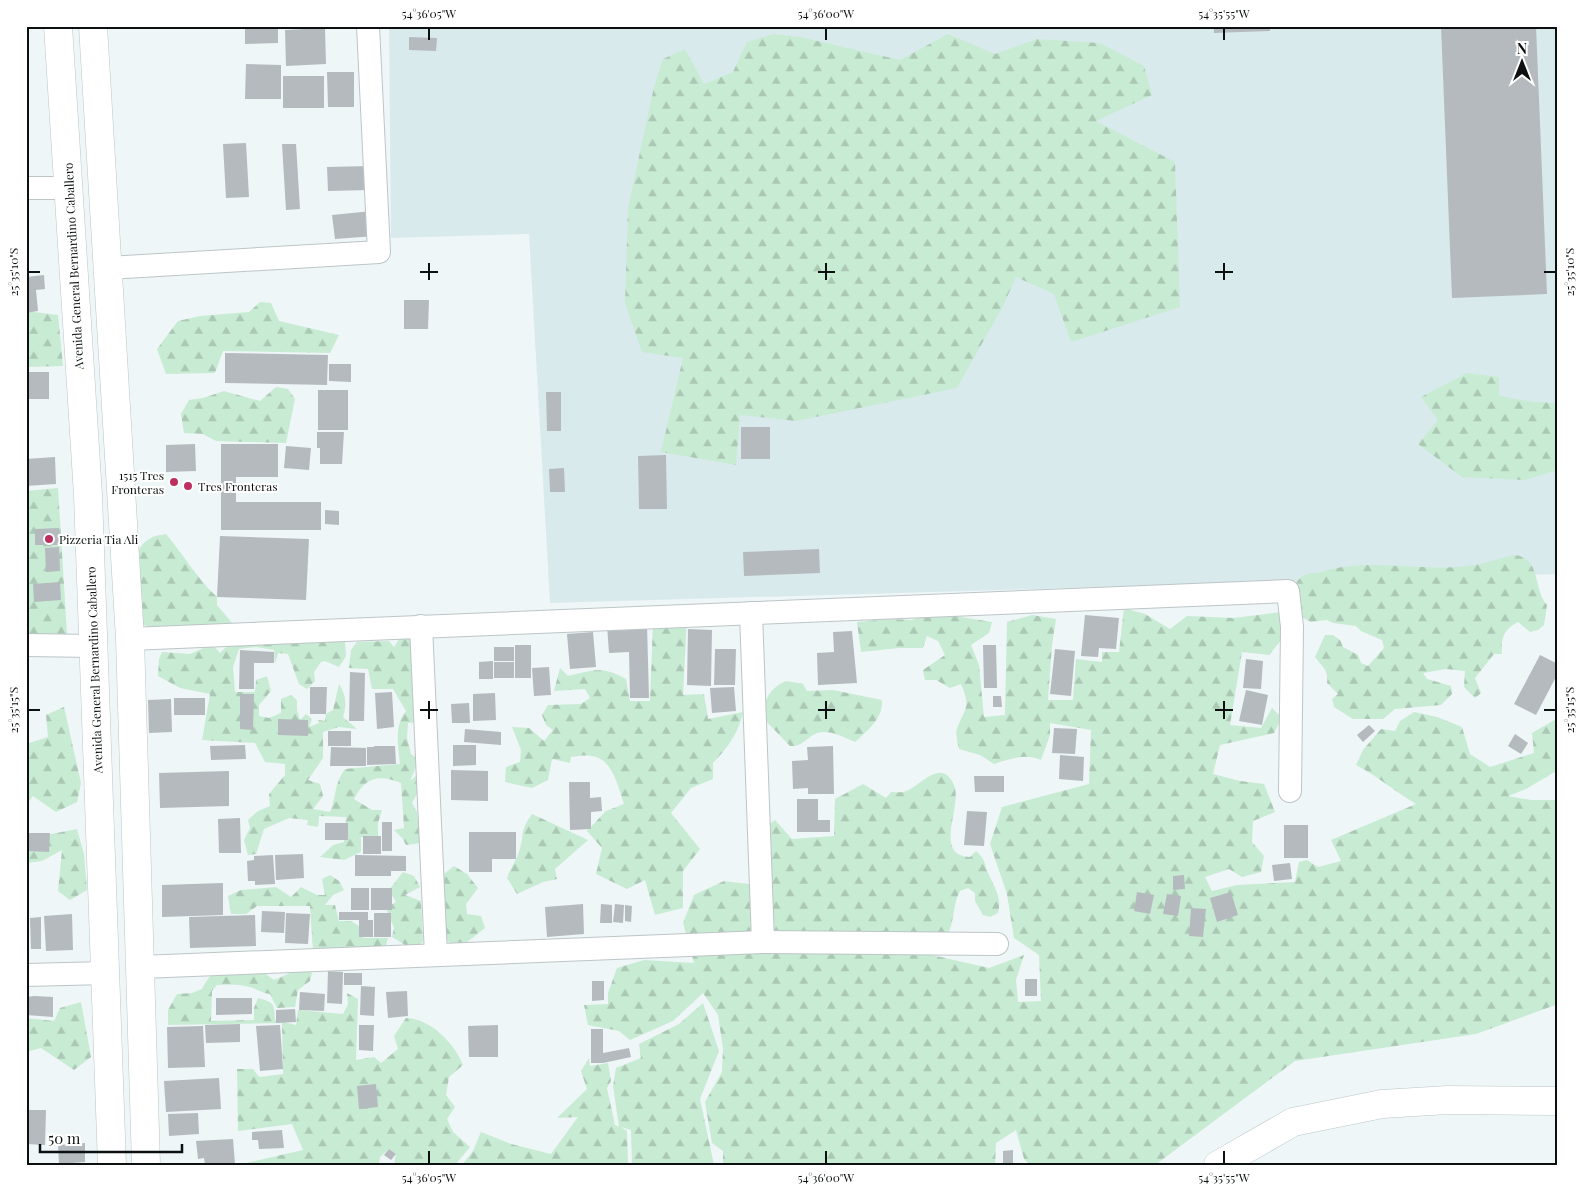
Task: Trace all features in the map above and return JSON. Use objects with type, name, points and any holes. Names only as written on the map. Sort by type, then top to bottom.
[{"type":"main road","name":"Avenida General Bernardino Caballero","points":[[58,26],[69,188],[73,286],[88,495],[112,1165]]},
{"type":"main road","points":[[93,26],[130,639],[146,1165]]},
{"type":"main road","points":[[1218,1165],[1293,1122],[1382,1104],[1448,1100],[1549,1101]]},
{"type":"street","points":[[108,268],[380,252],[368,26]]},
{"type":"street","points":[[26,188],[69,188]]},
{"type":"street","points":[[130,639],[1288,591],[1292,628],[1290,791]]},
{"type":"street","points":[[751,613],[763,942]]},
{"type":"street","points":[[421,626],[436,954]]},
{"type":"street","points":[[26,645],[94,646]]},
{"type":"street","points":[[141,967],[763,942],[997,944]]},
{"type":"street","points":[[26,976],[106,973]]},
{"type":"shaded area","points":[[389,26],[1558,26],[1558,574],[550,603],[529,234],[391,238]]},
{"type":"green space","points":[[773,34],[800,37],[900,60],[948,34],[995,54],[1037,39],[1100,43],[1144,66],[1152,95],[1096,121],[1175,162],[1180,307],[1071,342],[1054,294],[1016,277],[1003,306],[957,388],[796,421],[740,415],[736,465],[661,452],[683,358],[642,352],[625,303],[628,208],[654,87],[663,59],[685,49],[704,84],[733,72],[747,42]]},
{"type":"green space","points":[[260,302],[271,303],[279,321],[339,335],[330,353],[223,351],[215,373],[166,374],[157,349],[178,321],[200,316],[249,312]]},
{"type":"green space","points":[[26,311],[58,315],[63,366],[26,367]]},
{"type":"green space","points":[[1467,373],[1499,377],[1499,396],[1534,402],[1558,403],[1558,470],[1525,480],[1462,477],[1418,444],[1438,420],[1421,397]]},
{"type":"green space","points":[[276,387],[288,389],[295,399],[286,443],[216,441],[203,434],[184,433],[181,414],[189,400],[203,398],[224,391],[260,401]]},
{"type":"green space","points":[[58,488],[67,634],[26,634],[26,491]]},
{"type":"green space","points":[[166,534],[203,583],[217,597],[217,605],[238,630],[155,628],[139,624],[133,577],[137,554],[142,545],[151,538]]},
{"type":"green space","points":[[1515,555],[1523,557],[1529,562],[1536,575],[1540,591],[1547,605],[1544,625],[1538,630],[1530,632],[1518,622],[1506,631],[1502,643],[1502,654],[1494,654],[1475,678],[1481,693],[1475,698],[1464,687],[1465,671],[1446,669],[1423,673],[1427,679],[1451,686],[1452,694],[1441,705],[1395,709],[1383,719],[1353,719],[1334,707],[1332,699],[1338,694],[1327,683],[1326,672],[1315,657],[1325,635],[1333,635],[1340,640],[1343,647],[1358,655],[1361,663],[1368,666],[1384,648],[1382,640],[1361,631],[1356,626],[1333,623],[1327,620],[1311,622],[1290,611],[1292,592],[1299,579],[1308,574],[1358,566],[1467,566]]},
{"type":"green space","points":[[1124,608],[1145,614],[1170,629],[1187,616],[1233,618],[1281,612],[1282,639],[1269,655],[1242,652],[1230,725],[1261,728],[1272,708],[1282,718],[1274,733],[1220,745],[1213,774],[1240,781],[1264,784],[1275,812],[1253,821],[1252,842],[1264,856],[1261,872],[1242,877],[1229,869],[1205,877],[1212,891],[1237,885],[1295,882],[1299,862],[1307,860],[1318,867],[1341,861],[1331,840],[1416,804],[1356,765],[1363,750],[1381,729],[1395,731],[1400,721],[1414,712],[1437,717],[1462,727],[1470,754],[1490,767],[1534,753],[1532,733],[1558,718],[1558,770],[1526,789],[1508,796],[1531,800],[1558,800],[1558,1004],[1476,1034],[1295,1061],[1155,1165],[1030,1165],[1024,1159],[1016,1130],[996,1143],[995,1165],[723,1165],[723,1151],[712,1143],[705,1102],[722,1072],[723,1049],[718,1015],[703,993],[673,1021],[630,1040],[619,1031],[588,1025],[584,1005],[608,1004],[608,993],[617,968],[644,960],[694,963],[683,923],[694,895],[724,881],[756,885],[765,828],[775,820],[792,839],[834,836],[835,799],[863,784],[886,798],[891,792],[906,791],[937,773],[943,773],[949,777],[954,785],[956,794],[951,828],[953,848],[959,854],[970,857],[976,851],[982,857],[997,893],[999,907],[998,913],[990,917],[983,915],[975,901],[975,893],[968,888],[960,891],[949,931],[944,938],[923,953],[989,968],[1024,955],[1016,980],[1018,1002],[1041,1001],[1039,955],[1014,938],[1007,894],[990,844],[1002,807],[1089,784],[1091,730],[1050,723],[1050,735],[1041,760],[1024,757],[994,764],[980,755],[959,749],[956,731],[966,708],[966,699],[961,684],[950,688],[936,680],[925,680],[923,670],[945,655],[938,641],[927,636],[923,648],[899,648],[861,652],[857,622],[890,619],[912,620],[930,612],[992,622],[989,633],[971,645],[979,665],[984,717],[1005,715],[1007,622],[1032,615],[1056,619],[1048,700],[1073,700],[1076,659],[1102,662],[1102,652],[1119,652]]},
{"type":"green space","points":[[687,617],[683,695],[704,694],[708,719],[743,712],[732,740],[713,763],[713,779],[691,788],[671,813],[700,849],[683,871],[683,908],[655,915],[645,880],[627,889],[596,874],[602,848],[587,831],[606,811],[624,804],[614,775],[605,762],[590,756],[571,757],[570,763],[552,759],[548,780],[532,788],[505,782],[506,767],[520,762],[521,750],[512,727],[529,728],[544,741],[553,730],[546,725],[542,715],[548,705],[581,704],[590,698],[585,689],[554,691],[560,668],[568,676],[598,670],[610,672],[626,679],[630,701],[650,701],[653,622]]},
{"type":"green space","points":[[328,634],[345,642],[346,656],[339,667],[325,661],[321,662],[314,672],[315,681],[307,689],[299,684],[288,654],[278,653],[275,664],[274,650],[256,647],[239,649],[233,667],[235,692],[255,692],[256,680],[267,676],[271,691],[259,705],[259,716],[269,718],[281,713],[281,699],[291,695],[297,700],[300,720],[306,714],[312,719],[309,727],[319,723],[318,720],[325,721],[326,714],[333,710],[339,684],[345,700],[343,717],[357,729],[339,727],[323,732],[323,758],[308,780],[320,784],[323,796],[313,809],[330,812],[337,785],[345,769],[400,764],[398,729],[406,711],[393,689],[372,689],[368,669],[349,668],[351,650],[357,642],[389,641],[394,647],[401,636],[417,637],[426,721],[408,723],[407,738],[411,754],[419,760],[410,781],[416,776],[421,787],[412,803],[417,812],[421,843],[406,845],[394,830],[404,828],[401,783],[379,778],[373,779],[363,786],[354,799],[372,810],[382,810],[378,823],[378,837],[361,837],[361,852],[344,860],[320,857],[333,845],[344,842],[346,817],[319,816],[318,827],[307,825],[308,820],[289,818],[264,829],[256,854],[248,855],[244,840],[250,828],[248,820],[258,811],[270,806],[269,794],[285,775],[285,764],[265,762],[255,743],[202,740],[210,694],[180,688],[158,676],[159,659],[162,652],[190,654],[212,644],[220,653],[227,646]]},
{"type":"green space","points":[[786,681],[803,684],[807,691],[833,690],[882,700],[882,707],[874,724],[855,742],[835,734],[820,732],[798,745],[790,746],[763,718],[766,700],[769,695],[775,687]]},
{"type":"green space","points":[[64,707],[81,783],[77,802],[56,812],[33,796],[26,805],[26,744],[48,737],[46,715]]},
{"type":"green space","points":[[532,814],[588,840],[555,869],[557,879],[543,882],[517,894],[507,878],[519,852],[525,825]]},
{"type":"green space","points":[[77,829],[84,854],[87,890],[70,900],[58,891],[62,850],[42,861],[26,863],[26,839]]},
{"type":"green space","points":[[454,866],[467,874],[478,888],[466,904],[467,914],[481,916],[485,928],[467,942],[452,946],[443,935],[440,877]]},
{"type":"green space","points":[[403,872],[414,876],[420,887],[405,895],[421,901],[423,941],[415,951],[392,937],[394,928],[386,908],[396,902],[389,890]]},
{"type":"green space","points":[[330,875],[339,881],[344,890],[333,895],[325,905],[335,905],[339,921],[351,921],[362,928],[363,938],[388,938],[383,956],[336,955],[337,947],[329,952],[313,951],[310,906],[257,906],[246,914],[231,914],[228,896],[241,890],[276,887],[291,897],[301,887],[317,895],[325,895],[322,879]]},
{"type":"green space","points":[[247,960],[274,980],[299,969],[312,973],[310,981],[298,990],[295,1007],[277,1008],[270,994],[242,985],[217,985],[212,991],[211,1021],[254,1020],[254,1008],[258,998],[272,1004],[275,1020],[296,1025],[298,1010],[343,1014],[348,1004],[347,993],[358,999],[356,1060],[374,1057],[381,1063],[398,1049],[394,1036],[406,1018],[424,1022],[441,1034],[454,1049],[463,1065],[449,1077],[446,1095],[455,1107],[447,1119],[453,1132],[470,1147],[455,1165],[394,1165],[396,1154],[389,1149],[380,1157],[379,1165],[237,1165],[303,1150],[292,1124],[238,1131],[237,1069],[253,1069],[259,1077],[283,1074],[282,1023],[168,1025],[168,1010],[177,994],[192,993],[202,989],[215,970],[225,964]]},
{"type":"green space","points":[[81,1002],[91,1057],[74,1070],[41,1048],[26,1052],[26,1018],[54,1021],[60,1008]]},
{"type":"green space","points":[[703,1003],[719,1051],[700,1099],[714,1165],[632,1165],[631,1130],[621,1127],[627,1131],[628,1165],[462,1165],[473,1151],[481,1132],[511,1144],[551,1154],[578,1117],[557,1118],[587,1089],[581,1071],[589,1058],[590,1066],[608,1063],[611,1081],[607,1088],[615,1125],[619,1127],[613,1086],[616,1068],[641,1058],[639,1044],[679,1024]]},
{"type":"building","points":[[245,26],[278,26],[278,43],[245,44]]},
{"type":"building","points":[[1214,26],[1270,26],[1270,31],[1214,33]]},
{"type":"building","points":[[1441,26],[1536,26],[1547,294],[1452,298]]},
{"type":"building","points":[[325,28],[326,64],[286,66],[285,30]]},
{"type":"building","points":[[409,37],[437,38],[436,51],[409,50]]},
{"type":"building","points":[[246,64],[281,65],[281,99],[245,99]]},
{"type":"building","points":[[327,72],[354,72],[354,107],[328,107]]},
{"type":"building","points":[[283,76],[324,76],[324,108],[283,108]]},
{"type":"building","points":[[246,143],[249,197],[226,198],[223,144]]},
{"type":"building","points":[[282,144],[296,144],[300,209],[286,210]]},
{"type":"building","points":[[369,166],[370,190],[328,191],[327,167]]},
{"type":"building","points":[[372,211],[375,236],[335,239],[332,215]]},
{"type":"building","points":[[44,275],[45,289],[36,290],[38,311],[26,313],[26,277]]},
{"type":"building","points":[[404,300],[429,300],[428,329],[404,329]]},
{"type":"building","points":[[225,353],[328,355],[327,385],[225,383]]},
{"type":"building","points":[[329,364],[351,364],[351,382],[329,381]]},
{"type":"building","points":[[26,372],[49,372],[49,399],[26,399]]},
{"type":"building","points":[[318,390],[348,390],[348,430],[318,430]]},
{"type":"building","points":[[546,392],[561,392],[561,431],[547,431]]},
{"type":"building","points":[[741,427],[770,427],[770,459],[741,459]]},
{"type":"building","points":[[317,432],[344,432],[342,464],[320,464]]},
{"type":"building","points":[[195,444],[196,471],[166,472],[166,445]]},
{"type":"building","points":[[221,444],[278,444],[278,477],[236,477],[236,502],[321,502],[321,530],[221,530]]},
{"type":"building","points":[[286,446],[311,448],[309,470],[284,468]]},
{"type":"building","points":[[666,455],[667,509],[639,509],[638,456]]},
{"type":"building","points":[[55,457],[56,484],[26,486],[26,459]]},
{"type":"building","points":[[564,468],[565,492],[550,492],[549,469]]},
{"type":"building","points":[[325,510],[339,511],[339,525],[325,524]]},
{"type":"building","points":[[59,528],[59,545],[35,545],[35,529]]},
{"type":"building","points":[[220,536],[309,539],[306,600],[217,597]]},
{"type":"building","points":[[59,547],[60,571],[46,572],[45,548]]},
{"type":"building","points":[[819,549],[820,573],[744,576],[743,552]]},
{"type":"building","points":[[60,582],[61,600],[34,602],[33,584]]},
{"type":"building","points":[[1085,615],[1119,618],[1116,649],[1099,648],[1098,657],[1081,656]]},
{"type":"building","points":[[647,624],[649,698],[630,698],[629,652],[609,653],[607,625]]},
{"type":"building","points":[[688,629],[712,630],[711,686],[687,685]]},
{"type":"building","points":[[852,631],[857,683],[818,685],[817,653],[834,652],[833,632]]},
{"type":"building","points":[[593,632],[596,667],[570,669],[567,634]]},
{"type":"building","points":[[515,645],[531,645],[531,678],[515,678]]},
{"type":"building","points":[[983,645],[996,645],[997,688],[984,688]]},
{"type":"building","points":[[494,647],[514,647],[514,661],[494,661]]},
{"type":"building","points":[[715,649],[736,649],[735,685],[714,685]]},
{"type":"building","points":[[1055,649],[1075,651],[1071,696],[1050,694]]},
{"type":"building","points":[[240,650],[274,652],[274,663],[254,663],[254,689],[239,689]]},
{"type":"building","points":[[1540,655],[1558,664],[1558,673],[1536,715],[1514,704]]},
{"type":"building","points":[[1246,659],[1263,661],[1261,689],[1243,688]]},
{"type":"building","points":[[493,661],[493,679],[479,679],[479,662]]},
{"type":"building","points":[[494,662],[514,662],[514,678],[494,678]]},
{"type":"building","points":[[549,667],[551,695],[534,696],[532,668]]},
{"type":"building","points":[[350,672],[365,673],[364,721],[349,721]]},
{"type":"building","points":[[310,687],[327,687],[326,714],[310,714]]},
{"type":"building","points":[[734,687],[736,711],[712,713],[710,688]]},
{"type":"building","points":[[1246,690],[1268,695],[1262,725],[1239,721]]},
{"type":"building","points":[[392,692],[394,727],[377,729],[375,693]]},
{"type":"building","points":[[495,693],[496,720],[473,721],[473,694]]},
{"type":"building","points":[[240,694],[254,694],[253,730],[240,729]]},
{"type":"building","points":[[993,696],[1001,696],[1002,707],[993,707]]},
{"type":"building","points":[[174,698],[205,698],[205,715],[174,715]]},
{"type":"building","points":[[171,699],[172,732],[149,733],[148,700]]},
{"type":"building","points":[[469,703],[470,723],[452,723],[451,704]]},
{"type":"building","points":[[278,719],[308,720],[308,736],[278,735]]},
{"type":"building","points":[[1369,725],[1375,731],[1363,742],[1357,735]]},
{"type":"building","points":[[1054,728],[1077,729],[1075,754],[1052,753]]},
{"type":"building","points":[[465,729],[501,732],[501,745],[464,742]]},
{"type":"building","points":[[328,731],[351,731],[351,746],[328,746]]},
{"type":"building","points":[[1515,734],[1528,743],[1521,754],[1508,746]]},
{"type":"building","points":[[245,745],[246,759],[211,760],[210,746]]},
{"type":"building","points":[[453,745],[476,745],[476,765],[453,766]]},
{"type":"building","points":[[395,746],[396,764],[367,765],[367,747]]},
{"type":"building","points":[[833,746],[834,794],[808,794],[808,788],[793,789],[792,761],[808,760],[807,747]]},
{"type":"building","points":[[331,747],[366,748],[366,766],[330,766]]},
{"type":"building","points":[[1060,755],[1084,757],[1083,781],[1059,779]]},
{"type":"building","points":[[451,770],[488,771],[488,801],[451,800]]},
{"type":"building","points":[[229,771],[229,806],[160,808],[159,773]]},
{"type":"building","points":[[974,776],[1004,776],[1004,792],[975,792]]},
{"type":"building","points":[[569,782],[590,782],[590,798],[601,797],[602,811],[591,812],[591,829],[570,830]]},
{"type":"building","points":[[797,799],[818,799],[818,820],[830,820],[830,832],[797,832]]},
{"type":"building","points":[[967,811],[987,812],[984,846],[964,845]]},
{"type":"building","points":[[240,818],[241,853],[219,853],[218,819]]},
{"type":"building","points":[[382,822],[392,822],[392,851],[382,851]]},
{"type":"building","points":[[325,823],[348,823],[348,840],[325,840]]},
{"type":"building","points":[[1284,825],[1308,825],[1308,858],[1284,858]]},
{"type":"building","points":[[469,832],[516,832],[516,859],[492,859],[492,872],[469,872]]},
{"type":"building","points":[[26,833],[50,833],[49,852],[26,851]]},
{"type":"building","points":[[363,836],[381,836],[381,854],[363,854]]},
{"type":"building","points":[[303,854],[304,878],[276,880],[275,855]]},
{"type":"building","points":[[273,855],[275,884],[255,885],[255,881],[248,881],[247,861],[254,860],[254,856]]},
{"type":"building","points":[[355,855],[406,856],[406,871],[391,871],[391,876],[355,876]]},
{"type":"building","points":[[1290,863],[1292,879],[1274,881],[1272,865]]},
{"type":"building","points":[[1184,875],[1185,889],[1173,890],[1173,876]]},
{"type":"building","points":[[223,883],[223,915],[162,917],[162,885]]},
{"type":"building","points":[[351,888],[369,888],[369,910],[351,910]]},
{"type":"building","points":[[371,888],[392,888],[392,910],[371,910]]},
{"type":"building","points":[[1137,892],[1154,895],[1150,914],[1134,911]]},
{"type":"building","points":[[1231,892],[1238,915],[1217,922],[1210,898]]},
{"type":"building","points":[[1167,894],[1181,896],[1178,916],[1163,914]]},
{"type":"building","points":[[583,904],[584,934],[547,937],[545,907]]},
{"type":"building","points":[[601,904],[612,905],[612,923],[600,923]]},
{"type":"building","points":[[615,904],[624,905],[623,923],[613,922]]},
{"type":"building","points":[[625,905],[632,906],[631,922],[625,921]]},
{"type":"building","points":[[1191,908],[1206,909],[1203,937],[1189,936]]},
{"type":"building","points":[[262,911],[285,912],[284,933],[261,932]]},
{"type":"building","points":[[339,912],[368,912],[368,920],[373,920],[373,937],[359,937],[359,920],[339,920]]},
{"type":"building","points":[[286,913],[310,914],[308,944],[285,943]]},
{"type":"building","points":[[374,913],[391,913],[391,937],[374,937]]},
{"type":"building","points":[[72,914],[73,950],[46,951],[44,916]]},
{"type":"building","points":[[255,915],[256,946],[190,948],[189,917]]},
{"type":"building","points":[[41,917],[41,949],[31,949],[30,918]]},
{"type":"building","points":[[328,971],[343,972],[342,1004],[327,1003]]},
{"type":"building","points":[[344,973],[362,973],[362,985],[344,985]]},
{"type":"building","points":[[1025,979],[1037,979],[1037,996],[1025,996]]},
{"type":"building","points":[[592,981],[604,981],[604,1000],[592,1001]]},
{"type":"building","points":[[361,986],[375,987],[374,1016],[360,1015]]},
{"type":"building","points":[[407,991],[408,1016],[388,1018],[386,992]]},
{"type":"building","points":[[300,992],[325,994],[324,1011],[299,1010]]},
{"type":"building","points":[[26,997],[53,997],[53,1017],[26,1015]]},
{"type":"building","points":[[216,998],[252,998],[252,1014],[216,1015]]},
{"type":"building","points":[[295,1009],[296,1022],[276,1023],[276,1010]]},
{"type":"building","points":[[240,1024],[240,1042],[206,1043],[205,1025]]},
{"type":"building","points":[[280,1025],[283,1069],[260,1071],[256,1026]]},
{"type":"building","points":[[359,1025],[374,1025],[373,1051],[359,1050]]},
{"type":"building","points":[[498,1025],[498,1057],[469,1057],[468,1026]]},
{"type":"building","points":[[203,1026],[205,1067],[168,1068],[167,1027]]},
{"type":"building","points":[[591,1029],[603,1029],[603,1053],[629,1048],[631,1057],[603,1063],[591,1063]]},
{"type":"building","points":[[219,1078],[221,1109],[166,1112],[164,1081]]},
{"type":"building","points":[[376,1084],[378,1107],[359,1109],[357,1086]]},
{"type":"building","points":[[26,1110],[46,1110],[45,1145],[26,1144]]},
{"type":"building","points":[[198,1113],[199,1134],[169,1136],[168,1114]]},
{"type":"building","points":[[282,1130],[284,1148],[259,1149],[258,1140],[252,1140],[252,1132]]},
{"type":"building","points":[[233,1139],[235,1164],[205,1165],[204,1158],[198,1159],[196,1141]]},
{"type":"building","points":[[85,1143],[85,1162],[59,1164],[58,1145]]},
{"type":"building","points":[[389,1149],[396,1154],[391,1160],[384,1155]]},
{"type":"building","points":[[1013,1150],[1013,1165],[1003,1165],[1003,1151]]},
{"type":"place","name":"1515 Tres Fronteras","points":[[174,482]]},
{"type":"place","name":"Tres Fronteras","points":[[188,486]]},
{"type":"place","name":"Pizzeria Tia Ali","points":[[49,539]]}]
